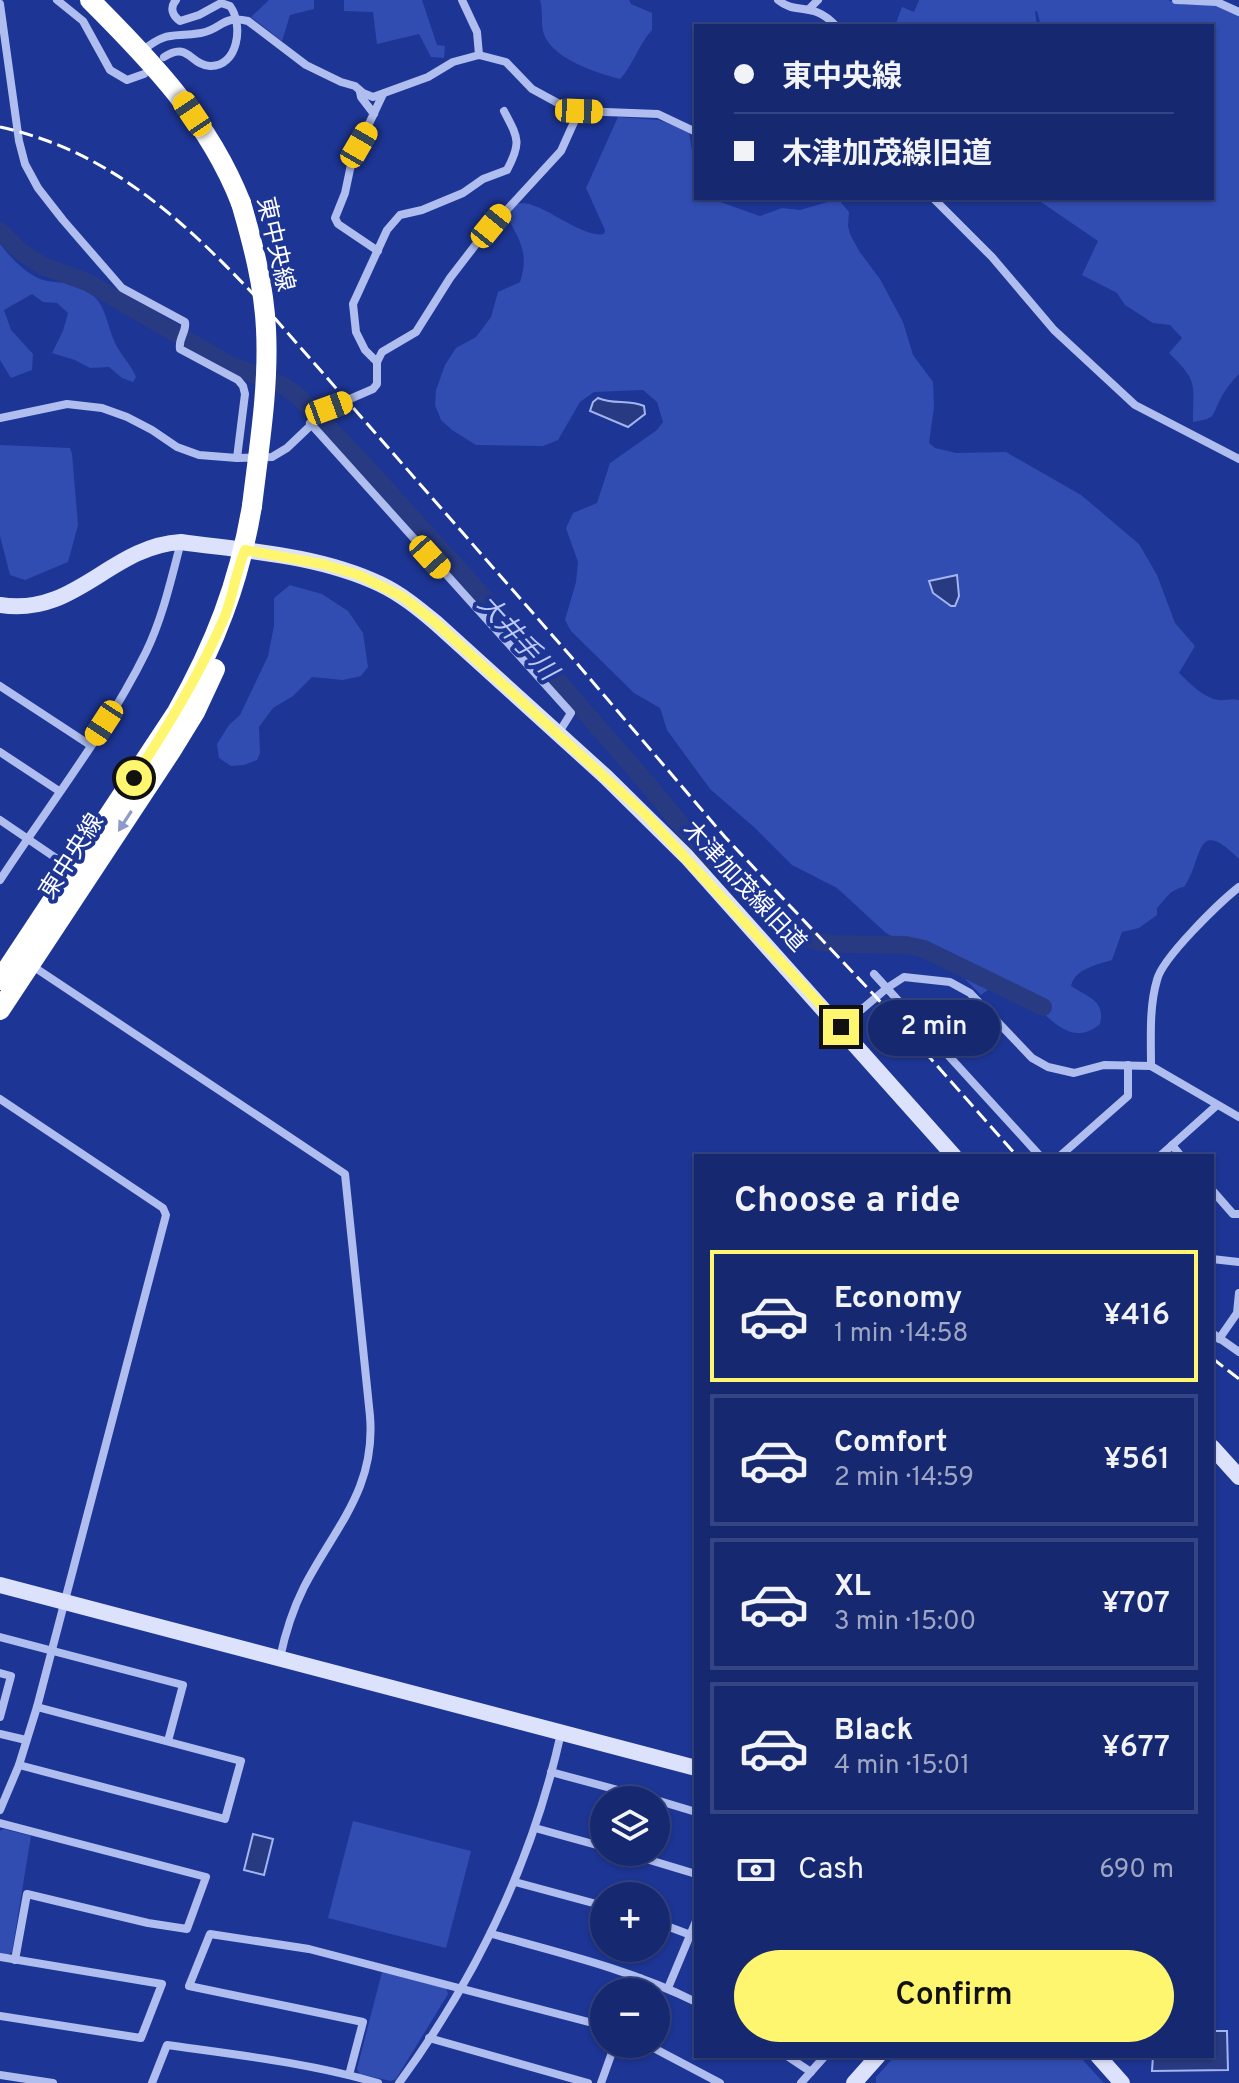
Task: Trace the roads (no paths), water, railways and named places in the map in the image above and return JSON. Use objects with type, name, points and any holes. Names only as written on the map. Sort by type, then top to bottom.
[{"type":"highway","name":"東中央線","points":[[0,980],[177,712],[203,666],[227,612],[245,550],[264,404],[266,329],[254,247],[241,203],[226,168],[181,97],[142,51],[90,0]]},
{"type":"highway","name":"東中央線","points":[[0,1010],[195,712],[238,608],[248,570],[245,550]]},
{"type":"street","points":[[57,0],[83,21],[110,70],[127,80],[144,74]]},
{"type":"street","points":[[164,57],[183,51],[204,65],[221,65],[229,60],[233,52],[237,26],[230,6],[221,3],[180,21],[172,10],[176,0]]},
{"type":"street","points":[[462,0],[477,32],[479,55]]},
{"type":"street","points":[[778,0],[786,7],[820,12],[834,24]]},
{"type":"street","points":[[809,9],[818,0]]},
{"type":"street","points":[[1176,0],[1217,2],[1239,12]]},
{"type":"street","points":[[0,4],[25,164],[38,188],[63,220],[122,288],[185,322],[186,328],[179,341],[180,349],[238,380],[243,386],[245,394],[237,458]]},
{"type":"street","points":[[142,51],[164,36],[200,33],[235,18],[248,21],[306,65],[373,97],[428,77],[453,62],[479,55],[506,62],[532,89],[567,108],[658,114],[694,131]]},
{"type":"street","points":[[360,91],[374,114]]},
{"type":"street","points":[[378,251],[338,224],[335,218],[345,193],[352,160],[383,94]]},
{"type":"street","points":[[377,362],[365,350],[356,332],[353,304],[387,230],[400,215],[436,205],[463,193],[483,179],[507,170],[518,147],[518,140],[504,111]]},
{"type":"street","points":[[0,418],[67,404],[102,408],[127,417],[177,447],[199,455],[272,457],[287,448],[329,408],[373,389],[377,384],[377,362],[382,352],[416,332],[450,278],[480,239],[561,151],[579,111]]},
{"type":"street","points":[[935,200],[992,257],[1054,330],[1135,405],[1239,459]]},
{"type":"street","points":[[310,423],[571,713],[558,734]]},
{"type":"street","name":"木津加茂線旧道","points":[[0,605],[29,607],[59,600],[136,552],[167,542],[245,550],[339,568],[403,597],[436,623],[606,777],[687,857],[952,1154]]},
{"type":"street","points":[[0,880],[119,702],[163,612],[181,542]]},
{"type":"street","points":[[0,686],[90,745]]},
{"type":"street","points":[[0,752],[59,791]]},
{"type":"street","points":[[0,820],[73,869]]},
{"type":"street","points":[[1151,1066],[1152,1016],[1158,975],[1212,912],[1239,887]]},
{"type":"street","points":[[31,964],[345,1174],[370,1416],[370,1451],[358,1495],[305,1587],[280,1658]]},
{"type":"street","points":[[874,974],[1038,1154]]},
{"type":"street","points":[[841,1027],[904,977],[950,982],[970,993],[1032,1058],[1056,1071],[1074,1073],[1104,1065],[1151,1066],[1239,1117]]},
{"type":"street","points":[[1062,1154],[1128,1096],[1128,1065]]},
{"type":"street","points":[[0,1099],[163,1208],[166,1215],[37,1707],[19,1765],[0,1810]]},
{"type":"street","points":[[1162,1154],[1216,1106]]},
{"type":"street","points":[[1172,1145],[1179,1154]]},
{"type":"street","points":[[1214,1192],[1233,1214],[1239,1214]]},
{"type":"street","points":[[1214,1259],[1239,1262]]},
{"type":"street","points":[[1239,1293],[1237,1313],[1215,1336],[1239,1352]]},
{"type":"street","points":[[1214,1449],[1239,1477]]},
{"type":"street","points":[[0,1585],[694,1767]]},
{"type":"street","points":[[0,1637],[183,1685],[168,1741]]},
{"type":"street","points":[[0,1673],[11,1676],[0,1717]]},
{"type":"street","points":[[19,1765],[225,1819],[241,1761],[37,1707]]},
{"type":"street","points":[[399,2083],[492,1934],[535,1828],[561,1732]]},
{"type":"street","points":[[0,1734],[26,1740]]},
{"type":"street","points":[[551,1772],[603,1786]]},
{"type":"street","points":[[670,1804],[694,1811]]},
{"type":"street","points":[[0,1823],[206,1877],[187,1929],[133,1920],[27,1894],[15,1960]]},
{"type":"street","points":[[535,1828],[590,1843]]},
{"type":"street","points":[[669,1866],[694,1873]]},
{"type":"street","points":[[515,1882],[590,1902]]},
{"type":"street","points":[[670,1927],[693,1935],[670,1984]]},
{"type":"street","points":[[349,2075],[363,2022],[189,1986],[210,1934],[309,1949],[590,2022]]},
{"type":"street","points":[[492,1934],[640,1978]]},
{"type":"street","points":[[0,1957],[162,1984],[141,2038],[0,2016]]},
{"type":"street","points":[[670,1989],[694,2001]]},
{"type":"street","points":[[429,2038],[565,2079],[588,2083]]},
{"type":"street","points":[[152,2083],[167,2045],[349,2075],[378,2083]]},
{"type":"street","points":[[670,2057],[720,2083]]},
{"type":"street","points":[[601,2083],[610,2058]]},
{"type":"street","points":[[790,2058],[811,2072]]},
{"type":"street","points":[[801,2083],[823,2058]]},
{"type":"street","points":[[860,2081],[877,2058]]},
{"type":"street","points":[[1100,2058],[1122,2083]]},
{"type":"street","points":[[0,2075],[53,2083]]},
{"type":"waterway","name":"大井手川","points":[[0,231],[20,251],[43,266],[87,282],[230,365],[282,385],[298,396],[517,634],[712,860],[736,873],[779,916],[810,940],[832,944],[906,945],[924,949],[1043,1007]]},
{"type":"railway","points":[[0,127],[40,138],[110,171],[173,217],[230,270],[574,660],[725,837],[876,997],[1015,1154]]},
{"type":"railway","points":[[1214,1360],[1239,1379]]}]
